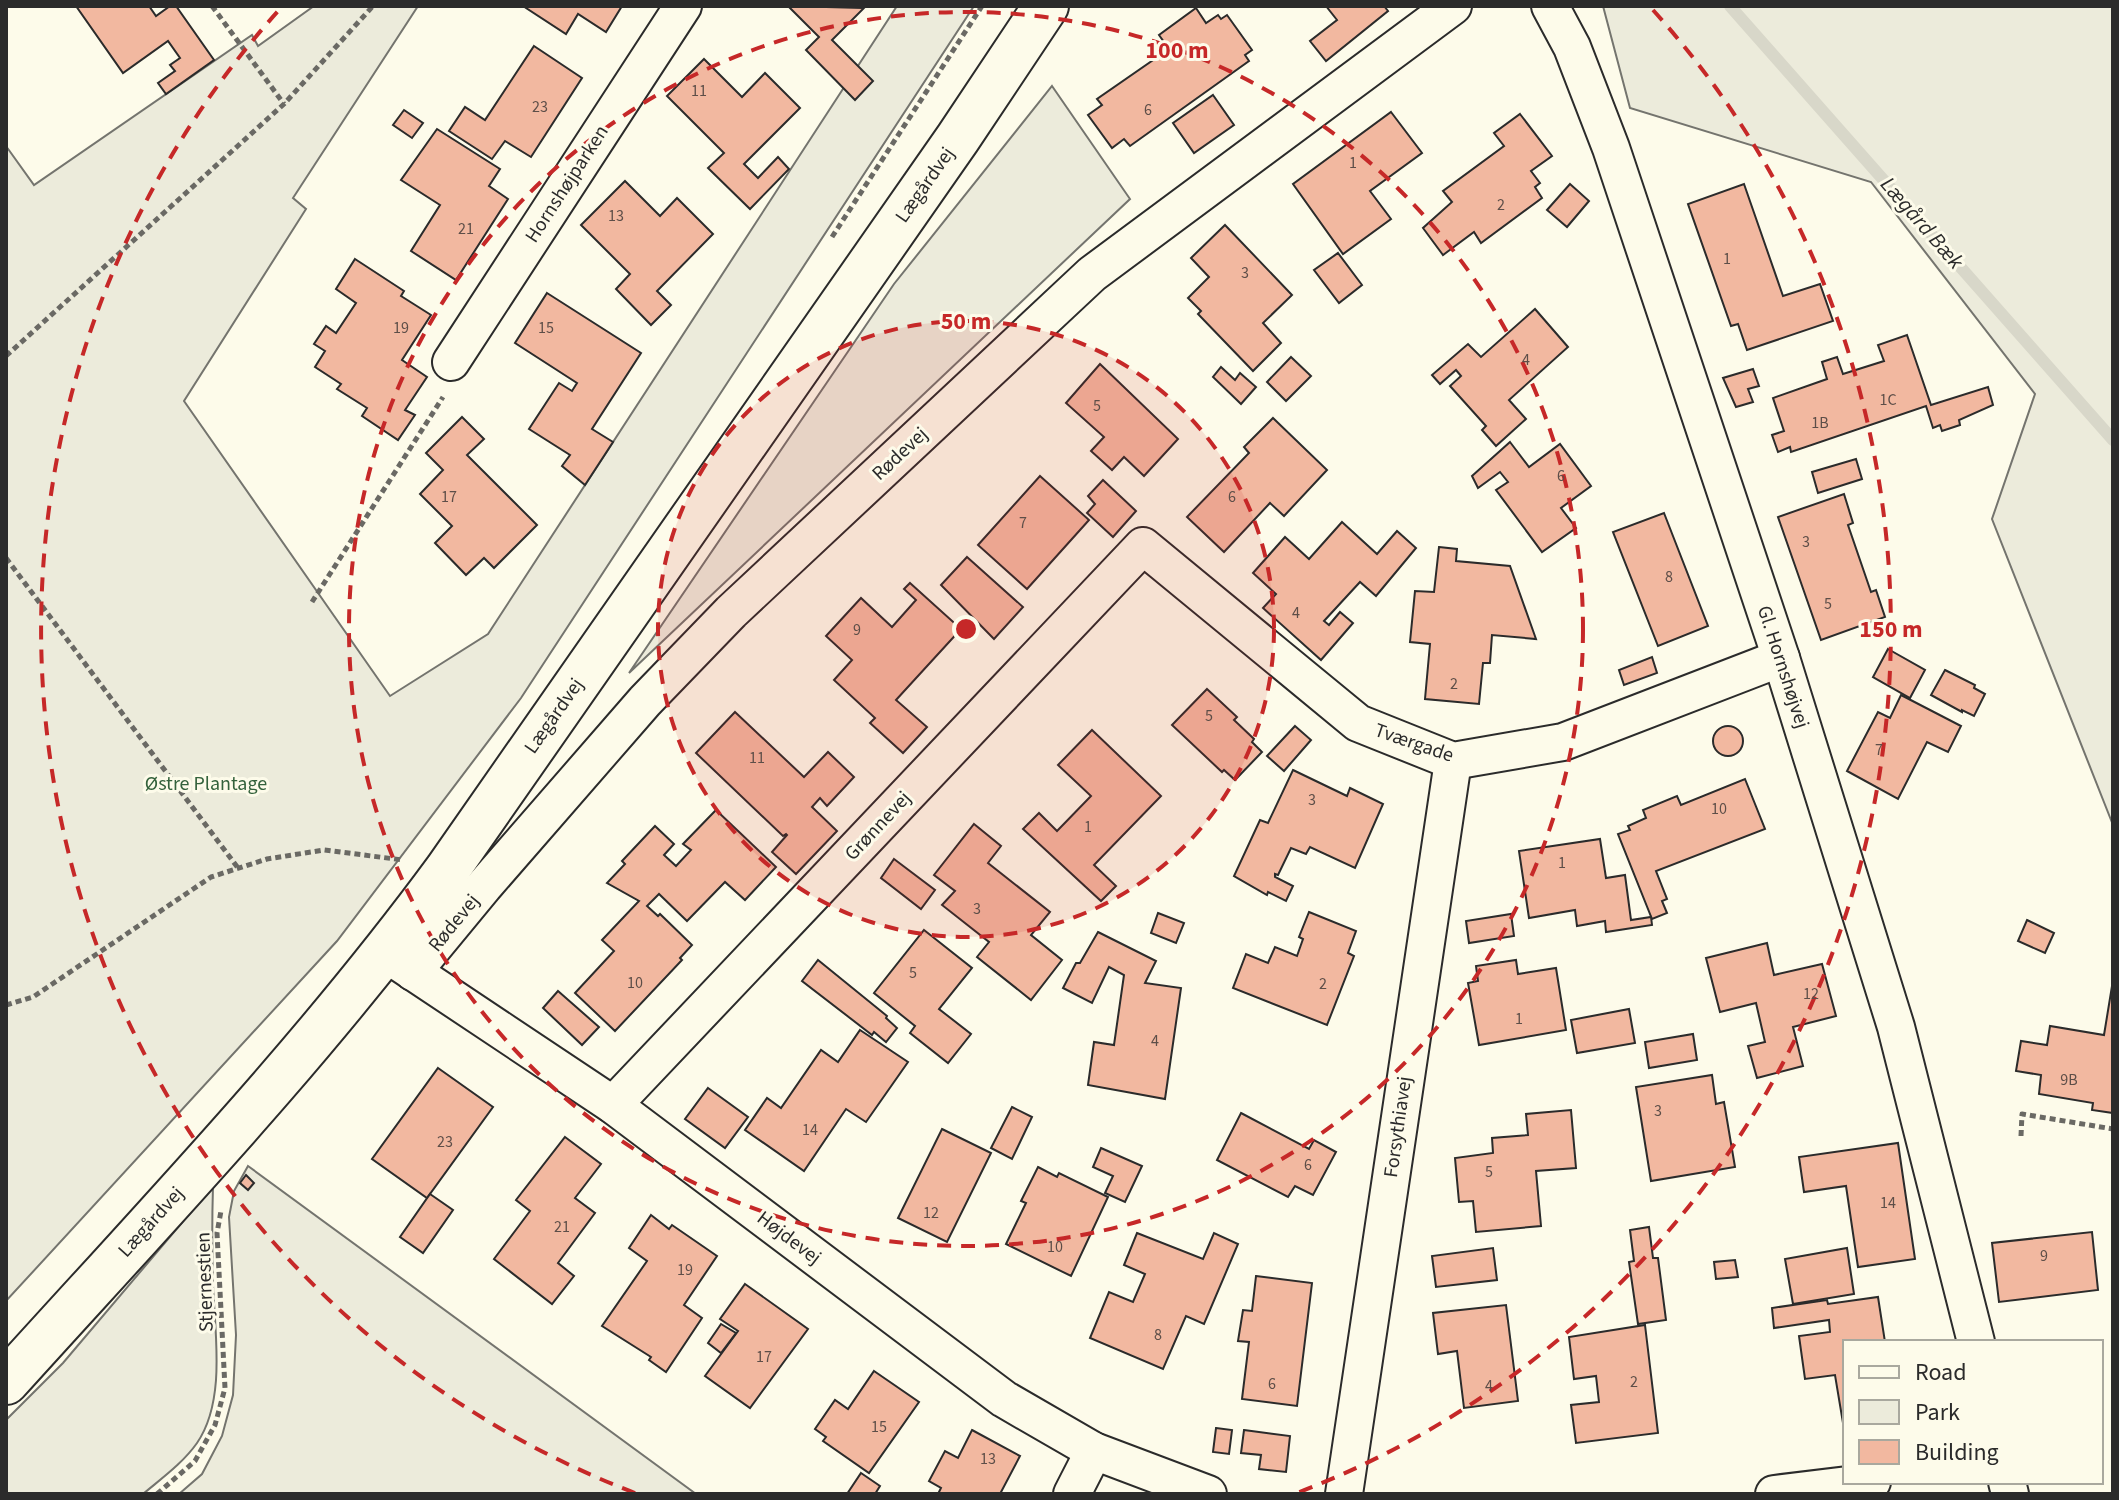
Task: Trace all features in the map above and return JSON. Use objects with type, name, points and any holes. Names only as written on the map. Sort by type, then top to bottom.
[{"type":"street","name":"Hornshøjparken","points":[[451,362],[683,6]]},
{"type":"street","name":"Lægårdvej","points":[[6,1382],[231,1134],[399,963],[447,870],[1046,6]]},
{"type":"street","name":"Rødevej","points":[[399,963],[484,886],[645,701],[731,612],[1092,274],[1453,6]]},
{"type":"street","name":"Gl. Hornshøjvej","points":[[1550,6],[1572,47],[1611,148],[1781,658],[1896,1027],[1975,1340]]},
{"type":"street","name":"Tværgade","points":[[1143,546],[1358,723],[1453,761],[1563,742],[1781,658]]},
{"type":"street","name":"Grønnevej","points":[[613,1105],[1143,546]]},
{"type":"street","name":"Forsythiavej","points":[[1344,1494],[1453,761]]},
{"type":"street","name":"Højdevej","points":[[399,963],[613,1105],[1004,1399],[1094,1451],[1208,1494]]},
{"type":"street","points":[[1072,1494],[1094,1451]]},
{"type":"street","points":[[1774,1494],[1856,1484]]},
{"type":"path","points":[[212,6],[284,104]]},
{"type":"path","points":[[6,356],[284,104],[373,6]]},
{"type":"path","points":[[828,243],[982,6]]},
{"type":"path","points":[[312,602],[449,387],[451,362]]},
{"type":"path","points":[[6,558],[238,869]]},
{"type":"path","points":[[6,1005],[33,997],[211,877],[267,859],[324,850],[404,860],[396,871]]},
{"type":"path","points":[[2021,1136],[2022,1114],[2113,1129]]},
{"type":"path","name":"Stjernestien","points":[[157,1494],[195,1461],[215,1425],[225,1388],[217,1233],[222,1207]]},
{"type":"green space","name":"Østre Plantage","points":[[314,6],[418,6],[293,198],[306,209],[184,401],[390,696],[488,634],[897,6],[974,6],[521,698],[337,941],[6,1301],[6,146],[34,185],[252,35],[258,46]]},
{"type":"green space","points":[[1603,6],[2113,6],[2113,825],[1992,519],[2035,394],[1871,182],[1630,108]]},
{"type":"green space","points":[[1052,86],[1130,199],[629,673],[894,284]]},
{"type":"green space","points":[[248,1166],[696,1494],[179,1494],[202,1474],[222,1436],[233,1395],[236,1335],[229,1217],[234,1191]]},
{"type":"green space","points":[[213,1186],[217,1367],[212,1407],[197,1443],[179,1464],[143,1494],[6,1494],[6,1420],[63,1363]]},
{"type":"building","points":[[76,6],[149,6],[156,16],[170,6],[176,6],[214,60],[166,94],[158,83],[175,71],[170,65],[180,58],[168,41],[123,73]]},
{"type":"building","points":[[523,6],[622,6],[606,32],[578,14],[566,34]]},
{"type":"building","points":[[788,6],[864,8],[832,40],[873,81],[855,100],[806,50],[819,37]]},
{"type":"building","points":[[1326,6],[1384,6],[1388,11],[1326,61],[1310,41],[1337,20]]},
{"type":"building","points":[[1196,8],[1206,23],[1218,15],[1221,19],[1227,15],[1252,50],[1245,55],[1249,61],[1130,146],[1124,139],[1112,148],[1088,115],[1102,105],[1097,99],[1169,49],[1159,35]]},
{"type":"building","points":[[534,46],[582,78],[531,157],[505,141],[492,159],[449,131],[465,107],[485,120]]},
{"type":"building","points":[[704,59],[742,97],[765,73],[800,108],[744,164],[758,178],[778,157],[789,169],[750,209],[708,168],[724,153],[667,96]]},
{"type":"building","points":[[1213,95],[1234,125],[1194,153],[1173,123]]},
{"type":"building","points":[[404,110],[423,123],[412,138],[393,125]]},
{"type":"building","points":[[1391,112],[1422,153],[1370,191],[1391,219],[1343,254],[1293,184]]},
{"type":"building","points":[[1520,114],[1552,156],[1531,171],[1540,183],[1535,187],[1542,198],[1481,243],[1474,232],[1443,255],[1423,228],[1452,202],[1443,191],[1504,146],[1494,133]]},
{"type":"building","points":[[437,129],[500,169],[489,186],[508,199],[456,280],[411,251],[440,205],[401,180]]},
{"type":"building","points":[[625,181],[660,216],[677,198],[713,234],[657,291],[671,305],[651,325],[616,289],[630,274],[581,225]]},
{"type":"building","points":[[1570,184],[1589,201],[1567,227],[1547,210]]},
{"type":"building","points":[[1744,184],[1783,296],[1820,284],[1833,321],[1747,350],[1738,324],[1731,326],[1688,204]]},
{"type":"building","points":[[1225,225],[1292,295],[1263,323],[1281,343],[1253,371],[1198,314],[1201,311],[1188,298],[1209,277],[1191,258]]},
{"type":"building","points":[[1338,253],[1362,285],[1339,303],[1314,270]]},
{"type":"building","points":[[355,259],[404,291],[401,296],[431,315],[402,360],[427,377],[405,410],[415,415],[398,440],[362,416],[367,408],[337,389],[341,384],[315,367],[325,351],[314,344],[326,326],[336,333],[356,303],[336,289]]},
{"type":"building","points":[[547,293],[641,353],[592,429],[613,442],[585,485],[562,466],[570,455],[529,429],[559,383],[572,391],[577,383],[515,343]]},
{"type":"building","points":[[1535,309],[1568,347],[1509,400],[1526,419],[1496,446],[1482,430],[1486,426],[1450,386],[1461,376],[1456,370],[1440,384],[1432,375],[1468,344],[1481,357]]},
{"type":"building","points":[[1907,335],[1931,405],[1988,387],[1993,405],[1959,420],[1960,425],[1942,431],[1940,425],[1933,428],[1926,406],[1791,452],[1790,447],[1778,452],[1772,435],[1784,431],[1773,398],[1827,379],[1822,362],[1837,357],[1843,374],[1884,361],[1878,345]]},
{"type":"building","points":[[1291,357],[1311,376],[1286,401],[1267,382]]},
{"type":"building","points":[[1100,364],[1178,439],[1144,476],[1124,457],[1112,470],[1091,451],[1104,437],[1066,403]]},
{"type":"building","points":[[1221,367],[1235,380],[1240,373],[1256,387],[1241,404],[1213,377]]},
{"type":"building","points":[[1753,369],[1759,386],[1748,389],[1753,402],[1736,407],[1723,378]]},
{"type":"building","points":[[462,417],[484,439],[467,455],[537,525],[494,568],[484,558],[466,575],[435,543],[452,526],[420,494],[443,470],[426,453]]},
{"type":"building","points":[[1273,418],[1327,470],[1284,516],[1270,503],[1224,552],[1187,517],[1249,453],[1244,447]]},
{"type":"building","points":[[1510,442],[1529,467],[1560,444],[1591,486],[1561,508],[1576,528],[1542,552],[1496,490],[1508,482],[1500,472],[1478,488],[1472,476]]},
{"type":"building","points":[[1856,459],[1862,479],[1818,493],[1812,472]]},
{"type":"building","points":[[1040,476],[1089,520],[1027,589],[978,545]]},
{"type":"building","points":[[1103,480],[1136,511],[1113,537],[1087,513],[1095,504],[1088,496]]},
{"type":"building","points":[[1844,494],[1853,523],[1848,525],[1871,592],[1876,590],[1885,617],[1821,640],[1778,517]]},
{"type":"building","points":[[1664,513],[1708,626],[1658,646],[1613,532]]},
{"type":"building","points":[[1342,522],[1377,554],[1397,531],[1416,548],[1376,596],[1360,582],[1324,621],[1329,625],[1340,612],[1353,623],[1321,660],[1263,608],[1276,594],[1253,573],[1285,537],[1309,559]]},
{"type":"building","points":[[1439,547],[1457,549],[1456,561],[1510,566],[1536,639],[1492,635],[1490,663],[1483,663],[1479,704],[1425,699],[1430,644],[1410,642],[1415,591],[1434,592]]},
{"type":"building","points":[[967,557],[1023,607],[994,639],[941,585]]},
{"type":"building","points":[[910,583],[961,629],[896,700],[927,727],[903,753],[870,723],[875,718],[834,680],[852,660],[826,636],[861,598],[892,627],[916,600],[904,589]]},
{"type":"building","points":[[1888,649],[1925,670],[1910,698],[1873,677]]},
{"type":"building","points":[[1652,657],[1657,673],[1624,685],[1619,670]]},
{"type":"building","points":[[1945,670],[1975,685],[1974,688],[1985,694],[1974,716],[1931,695]]},
{"type":"building","points":[[1207,689],[1237,717],[1234,720],[1254,739],[1252,742],[1262,752],[1235,780],[1224,770],[1222,772],[1172,725]]},
{"type":"building","points":[[1901,695],[1961,726],[1948,752],[1927,742],[1898,799],[1847,771],[1878,712],[1890,718]]},
{"type":"building","points":[[735,712],[804,777],[828,752],[854,777],[827,806],[820,798],[812,807],[837,831],[796,874],[772,852],[787,835],[783,836],[696,753]]},
{"type":"building","points":[[1295,726],[1311,740],[1284,771],[1267,756]]},
{"type":"building","points":[[1728,726],[1739,730],[1743,741],[1739,752],[1728,756],[1717,752],[1713,741],[1717,730]]},
{"type":"building","points":[[1092,730],[1161,796],[1094,865],[1116,886],[1101,901],[1023,829],[1039,813],[1057,831],[1091,796],[1058,765]]},
{"type":"building","points":[[1293,770],[1347,796],[1350,788],[1383,804],[1355,868],[1310,847],[1306,854],[1291,848],[1278,875],[1275,874],[1275,877],[1293,886],[1286,901],[1268,892],[1267,895],[1234,876],[1260,820],[1268,823]]},
{"type":"building","points":[[1745,779],[1765,829],[1656,871],[1667,899],[1662,901],[1667,913],[1652,919],[1618,834],[1630,830],[1628,826],[1646,818],[1643,810],[1677,796],[1681,805]]},
{"type":"building","points":[[716,810],[776,867],[745,900],[725,882],[687,921],[659,894],[647,906],[658,916],[660,914],[692,945],[680,958],[682,960],[615,1031],[575,993],[614,951],[602,940],[639,901],[607,883],[625,864],[622,861],[655,826],[674,844],[664,855],[676,866],[691,850],[683,844]]},
{"type":"building","points":[[974,824],[1001,846],[988,863],[1050,912],[1031,935],[1062,960],[1031,1000],[977,957],[989,942],[942,905],[955,891],[934,875]]},
{"type":"building","points":[[1600,839],[1606,878],[1625,875],[1631,920],[1651,917],[1652,925],[1606,932],[1605,921],[1577,926],[1575,910],[1529,918],[1519,851]]},
{"type":"building","points":[[894,859],[935,890],[921,909],[881,878]]},
{"type":"building","points":[[1309,912],[1356,931],[1348,953],[1354,956],[1327,1025],[1233,988],[1246,954],[1268,963],[1275,947],[1297,956],[1303,939],[1299,937]]},
{"type":"building","points":[[1158,913],[1184,923],[1176,943],[1151,933]]},
{"type":"building","points":[[1511,914],[1514,936],[1469,943],[1466,921]]},
{"type":"building","points":[[2027,920],[2054,933],[2045,953],[2018,941]]},
{"type":"building","points":[[924,930],[972,968],[939,1009],[971,1034],[948,1063],[910,1033],[915,1026],[874,993]]},
{"type":"building","points":[[1098,932],[1156,961],[1145,983],[1181,988],[1165,1099],[1088,1085],[1094,1042],[1114,1045],[1124,975],[1109,967],[1092,1003],[1063,988]]},
{"type":"building","points":[[1767,943],[1774,975],[1822,964],[1836,1016],[1793,1027],[1803,1066],[1757,1078],[1748,1046],[1765,1042],[1756,1003],[1720,1012],[1706,958]]},
{"type":"building","points":[[818,960],[887,1016],[897,1028],[886,1042],[874,1032],[872,1035],[802,981]]},
{"type":"building","points":[[1516,960],[1518,974],[1556,968],[1566,1030],[1479,1045],[1468,983],[1478,981],[1476,966]]},
{"type":"building","points":[[2113,980],[2113,1113],[2092,1110],[2093,1103],[2039,1094],[2041,1075],[2016,1071],[2021,1041],[2047,1045],[2050,1026],[2104,1035]]},
{"type":"building","points":[[558,991],[599,1027],[582,1045],[543,1008]]},
{"type":"building","points":[[1629,1009],[1635,1043],[1577,1053],[1571,1020]]},
{"type":"building","points":[[860,1030],[908,1062],[866,1122],[846,1109],[804,1171],[745,1130],[767,1098],[781,1108],[821,1050],[838,1062]]},
{"type":"building","points":[[1693,1034],[1697,1060],[1649,1068],[1645,1042]]},
{"type":"building","points":[[438,1068],[493,1107],[427,1198],[372,1159]]},
{"type":"building","points":[[1712,1075],[1716,1104],[1724,1102],[1735,1167],[1651,1181],[1636,1087]]},
{"type":"building","points":[[708,1088],[748,1117],[725,1148],[685,1119]]},
{"type":"building","points":[[1012,1107],[1032,1117],[1012,1159],[991,1148]]},
{"type":"building","points":[[1571,1110],[1576,1168],[1536,1171],[1541,1226],[1476,1232],[1473,1201],[1459,1202],[1455,1158],[1493,1153],[1492,1138],[1528,1135],[1526,1114]]},
{"type":"building","points":[[1241,1113],[1309,1149],[1314,1140],[1336,1152],[1313,1195],[1295,1186],[1288,1197],[1217,1160]]},
{"type":"building","points":[[942,1129],[991,1153],[947,1242],[898,1218]]},
{"type":"building","points":[[565,1137],[601,1164],[575,1198],[595,1213],[558,1263],[574,1276],[552,1304],[494,1259],[530,1211],[516,1200]]},
{"type":"building","points":[[1898,1143],[1915,1259],[1858,1267],[1846,1186],[1804,1192],[1799,1157]]},
{"type":"building","points":[[1101,1148],[1142,1166],[1125,1202],[1105,1193],[1113,1176],[1093,1167]]},
{"type":"building","points":[[1038,1167],[1057,1177],[1059,1173],[1108,1197],[1071,1276],[1006,1244],[1026,1203],[1021,1201]]},
{"type":"building","points":[[246,1175],[254,1183],[248,1190],[240,1183]]},
{"type":"building","points":[[430,1194],[453,1210],[423,1253],[400,1237]]},
{"type":"building","points":[[651,1215],[669,1229],[672,1225],[717,1256],[684,1305],[702,1318],[666,1372],[649,1360],[651,1357],[602,1326],[647,1261],[629,1248]]},
{"type":"building","points":[[1649,1227],[1653,1258],[1658,1258],[1666,1320],[1638,1324],[1629,1262],[1634,1261],[1630,1230]]},
{"type":"building","points":[[2092,1232],[2098,1290],[1999,1302],[1992,1243]]},
{"type":"building","points":[[1137,1233],[1203,1259],[1214,1233],[1238,1244],[1204,1324],[1186,1316],[1163,1369],[1090,1338],[1109,1292],[1133,1302],[1145,1274],[1124,1265]]},
{"type":"building","points":[[1493,1248],[1497,1280],[1436,1287],[1432,1256]]},
{"type":"building","points":[[1847,1248],[1854,1294],[1793,1304],[1785,1259]]},
{"type":"building","points":[[1735,1260],[1738,1277],[1716,1279],[1714,1262]]},
{"type":"building","points":[[1256,1276],[1312,1283],[1297,1406],[1242,1399],[1249,1342],[1238,1341],[1243,1310],[1252,1311]]},
{"type":"building","points":[[745,1284],[808,1329],[750,1408],[705,1376],[738,1331],[720,1319]]},
{"type":"building","points":[[1878,1297],[1885,1340],[1843,1340],[1843,1423],[1835,1375],[1805,1379],[1799,1336],[1830,1332],[1829,1320],[1774,1328],[1772,1308],[1827,1300],[1828,1304]]},
{"type":"building","points":[[1506,1305],[1518,1401],[1464,1408],[1457,1351],[1438,1354],[1433,1313]]},
{"type":"building","points":[[721,1324],[736,1333],[721,1353],[708,1343]]},
{"type":"building","points":[[1645,1325],[1658,1433],[1576,1443],[1571,1405],[1599,1402],[1596,1376],[1574,1379],[1569,1337]]},
{"type":"building","points":[[874,1371],[919,1402],[869,1473],[823,1441],[826,1437],[815,1429],[835,1400],[848,1409]]},
{"type":"building","points":[[1216,1428],[1232,1430],[1229,1454],[1213,1452]]},
{"type":"building","points":[[972,1430],[1020,1456],[1000,1494],[938,1494],[941,1488],[929,1481],[945,1451],[958,1458]]},
{"type":"building","points":[[1244,1430],[1290,1436],[1286,1472],[1259,1469],[1261,1455],[1241,1453]]},
{"type":"building","points":[[861,1473],[880,1486],[875,1494],[847,1494]]},
{"type":"waterway","name":"Lægård Bæk","points":[[1730,6],[2113,440]]}]
